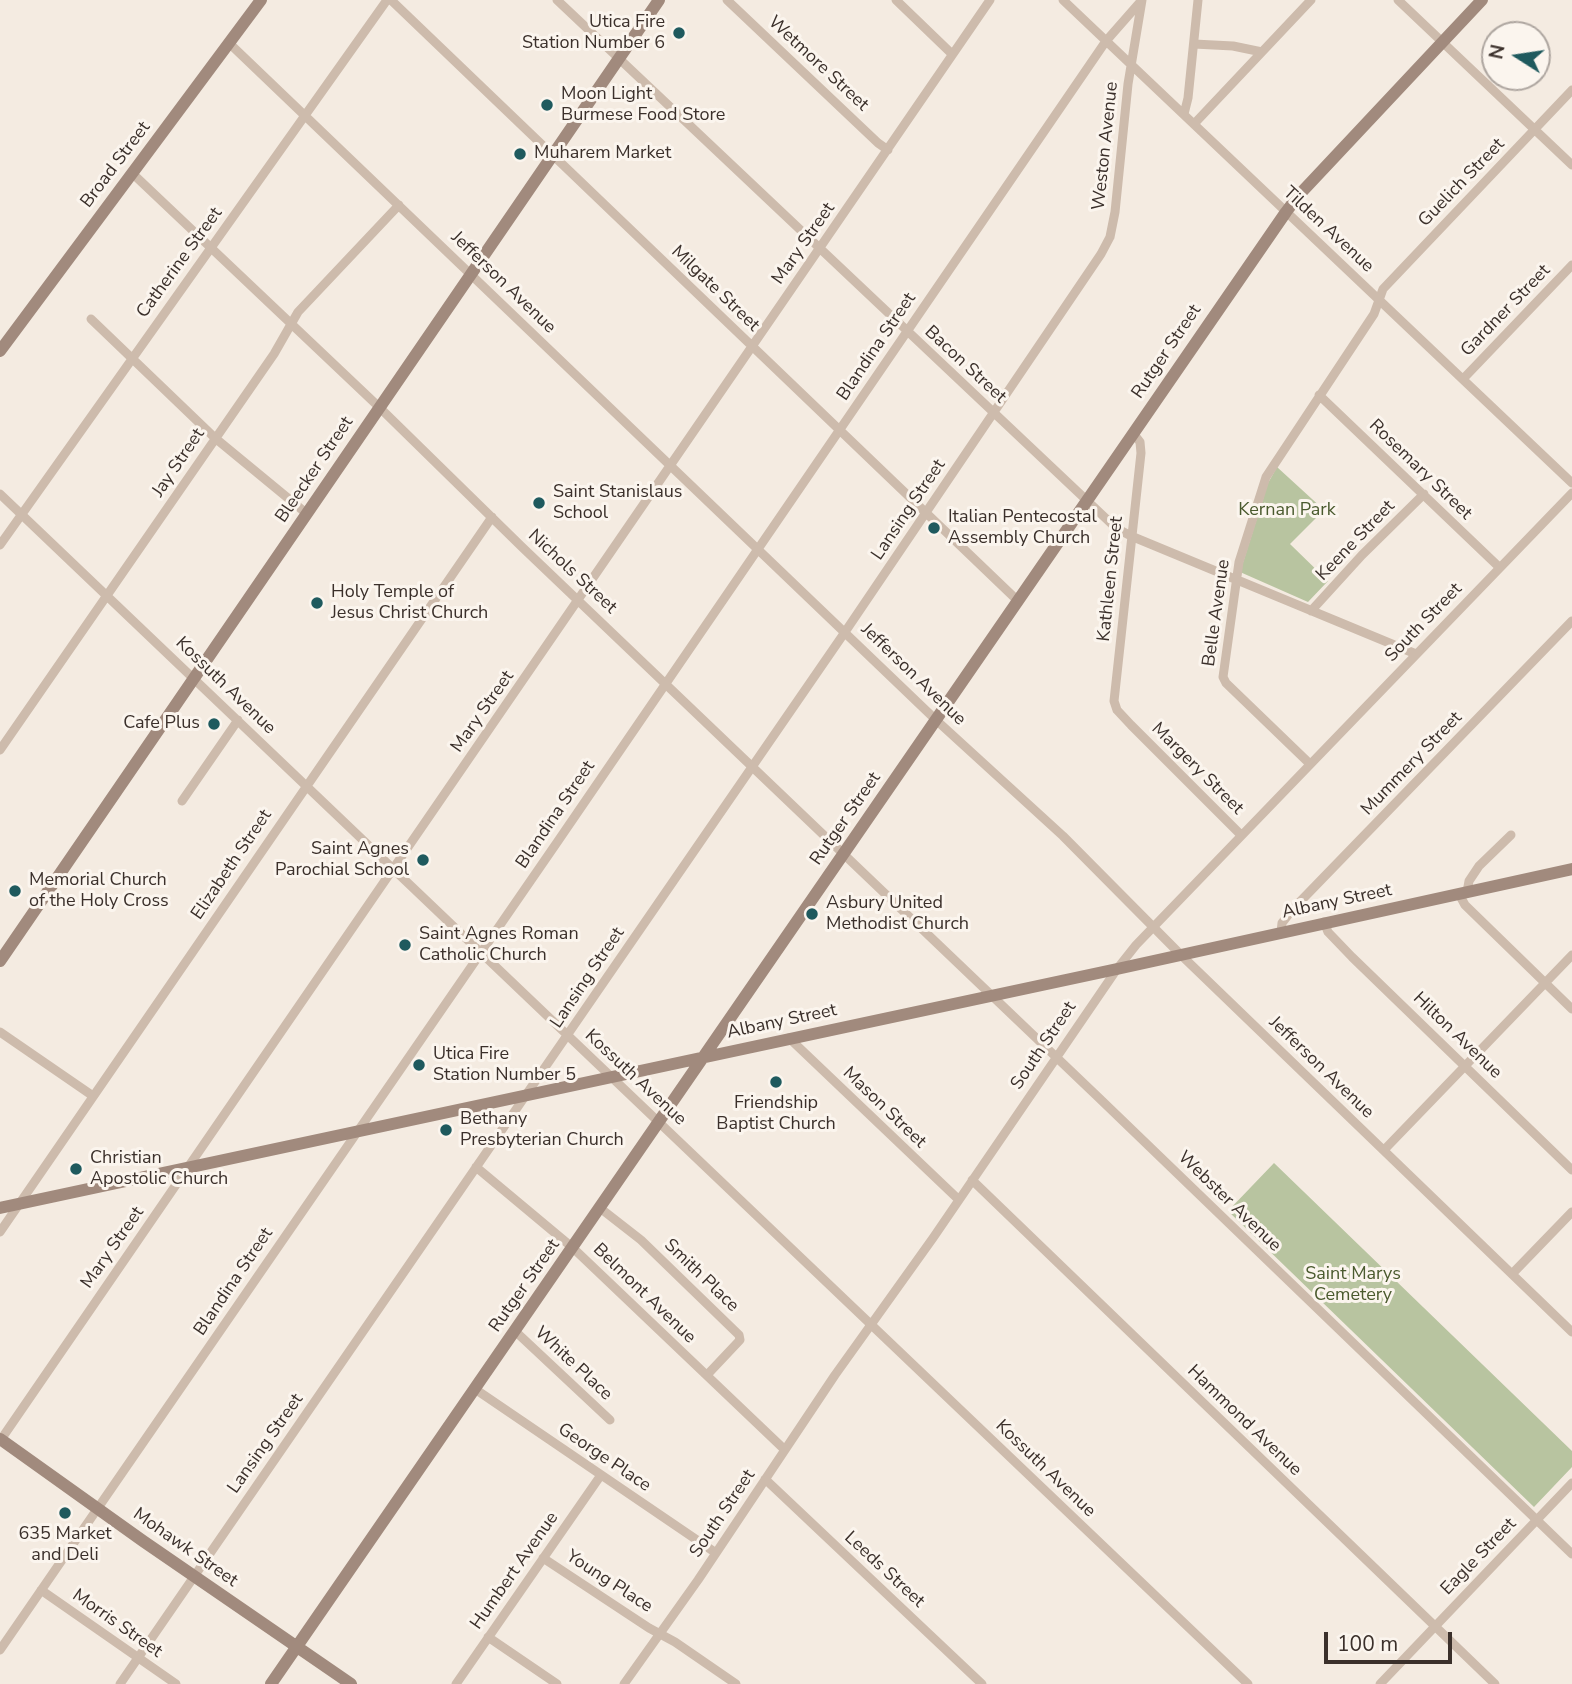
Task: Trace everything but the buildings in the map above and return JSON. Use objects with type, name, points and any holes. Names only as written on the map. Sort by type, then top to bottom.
[{"type":"street","name":"Broad Street","points":[[0,351],[261,0]]},
{"type":"street","name":"Catherine Street","points":[[0,545],[389,0]]},
{"type":"street","name":"Milgate Street","points":[[389,0],[1017,600]]},
{"type":"street","name":"Bacon Street","points":[[557,0],[1116,528],[1416,654]]},
{"type":"street","name":"Bleecker Street","points":[[0,961],[659,0]]},
{"type":"street","name":"Wetmore Street","points":[[727,0],[888,150]]},
{"type":"street","points":[[896,0],[952,54]]},
{"type":"street","name":"Mary Street","points":[[0,1440],[990,0]]},
{"type":"street","name":"Tilden Avenue","points":[[1063,0],[1572,483]]},
{"type":"street","name":"Blandina Street","points":[[0,1650],[1106,41],[1142,0]]},
{"type":"street","name":"Weston Avenue","points":[[1079,287],[1110,237],[1142,0]]},
{"type":"street","points":[[1184,114],[1198,0]]},
{"type":"street","points":[[1194,124],[1311,0]]},
{"type":"street","points":[[1398,0],[1572,165]]},
{"type":"street","name":"Rutger Street","points":[[271,1684],[1297,196],[1482,0]]},
{"type":"street","name":"Jefferson Avenue","points":[[229,43],[758,550],[1063,836],[1181,955],[1572,1332]]},
{"type":"street","points":[[1194,44],[1262,52]]},
{"type":"street","name":"Guelich Street","points":[[1379,299],[1383,289],[1572,90]]},
{"type":"street","name":"Nichols Street","points":[[132,173],[990,995]]},
{"type":"street","name":"Jay Street","points":[[0,750],[274,354],[298,312],[399,205]]},
{"type":"street","name":"Gardner Street","points":[[1463,379],[1572,265]]},
{"type":"street","name":"Lansing Street","points":[[120,1684],[845,632],[1079,287]]},
{"type":"street","name":"Belle Avenue","points":[[1310,764],[1226,683],[1223,677],[1235,579],[1266,477],[1374,314],[1379,299]]},
{"type":"street","points":[[91,319],[249,469],[306,513]]},
{"type":"street","name":"Rosemary Street","points":[[1319,395],[1499,567]]},
{"type":"street","name":"Kathleen Street","points":[[1131,726],[1117,710],[1114,701],[1141,453],[1140,442],[1133,433]]},
{"type":"street","name":"South Street","points":[[624,1684],[1117,969],[1153,927],[1572,493]]},
{"type":"street","name":"Kossuth Avenue","points":[[0,494],[1248,1684]]},
{"type":"street","name":"Keene Street","points":[[1311,611],[1362,555],[1424,494]]},
{"type":"street","name":"Elizabeth Street","points":[[0,1232],[492,517]]},
{"type":"street","name":"Mummery Street","points":[[1281,932],[1282,923],[1292,910],[1572,621]]},
{"type":"street","points":[[182,801],[238,720]]},
{"type":"street","name":"Margery Street","points":[[1131,726],[1241,835]]},
{"type":"street","points":[[1511,835],[1479,866],[1469,881],[1463,893],[1465,905],[1572,1009]]},
{"type":"street","name":"Albany Street","points":[[0,1208],[1572,869]]},
{"type":"street","name":"Hilton Avenue","points":[[1324,922],[1328,932],[1352,957],[1572,1170]]},
{"type":"street","points":[[1384,1150],[1572,955]]},
{"type":"street","name":"Webster Avenue","points":[[990,995],[1572,1554]]},
{"type":"street","points":[[0,1032],[93,1096]]},
{"type":"street","name":"Mason Street","points":[[789,1038],[958,1199]]},
{"type":"street","name":"Belmont Avenue","points":[[476,1167],[573,1248],[785,1450]]},
{"type":"street","name":"Hammond Avenue","points":[[972,1180],[1495,1684]]},
{"type":"street","name":"Smith Place","points":[[600,1208],[641,1240],[739,1335],[740,1340],[707,1375]]},
{"type":"street","points":[[1512,1274],[1572,1212]]},
{"type":"street","name":"White Place","points":[[515,1331],[610,1420]]},
{"type":"street","name":"George Place","points":[[475,1389],[716,1553]]},
{"type":"street","name":"Mohawk Street","points":[[0,1440],[351,1684]]},
{"type":"street","name":"Humbert Avenue","points":[[456,1684],[601,1475]]},
{"type":"street","name":"Leeds Street","points":[[765,1479],[982,1684]]},
{"type":"street","name":"Eagle Street","points":[[1380,1684],[1572,1483]]},
{"type":"street","name":"Young Place","points":[[543,1558],[676,1642],[736,1684]]},
{"type":"street","name":"Morris Street","points":[[41,1590],[176,1684]]},
{"type":"street","points":[[488,1637],[557,1684]]},
{"type":"green space","name":"Kernan Park","points":[[1277,467],[1324,510],[1290,544],[1328,581],[1308,602],[1240,572],[1268,483]]},
{"type":"green space","name":"Saint Marys Cemetery","points":[[1274,1163],[1572,1451],[1572,1467],[1534,1507],[1228,1211]]},
{"type":"place","name":"Utica Fire Station Number 6","points":[[679,33]]},
{"type":"place","name":"Moon Light Burmese Food Store","points":[[547,105]]},
{"type":"place","name":"Muharem Market","points":[[520,154]]},
{"type":"place","name":"Saint Stanislaus School","points":[[539,503]]},
{"type":"place","name":"Italian Pentecostal Assembly Church","points":[[934,528]]},
{"type":"place","name":"Holy Temple of Jesus Christ Church","points":[[317,603]]},
{"type":"place","name":"Cafe Plus","points":[[214,724]]},
{"type":"place","name":"Saint Agnes Parochial School","points":[[423,860]]},
{"type":"place","name":"Memorial Church of the Holy Cross","points":[[15,891]]},
{"type":"place","name":"Asbury United Methodist Church","points":[[812,914]]},
{"type":"place","name":"Saint Agnes Roman Catholic Church","points":[[405,945]]},
{"type":"place","name":"Utica Fire Station Number 5","points":[[419,1065]]},
{"type":"place","name":"Friendship Baptist Church","points":[[776,1082]]},
{"type":"place","name":"Bethany Presbyterian Church","points":[[446,1130]]},
{"type":"place","name":"Christian Apostolic Church","points":[[76,1169]]},
{"type":"place","name":"635 Market and Deli","points":[[65,1513]]}]
